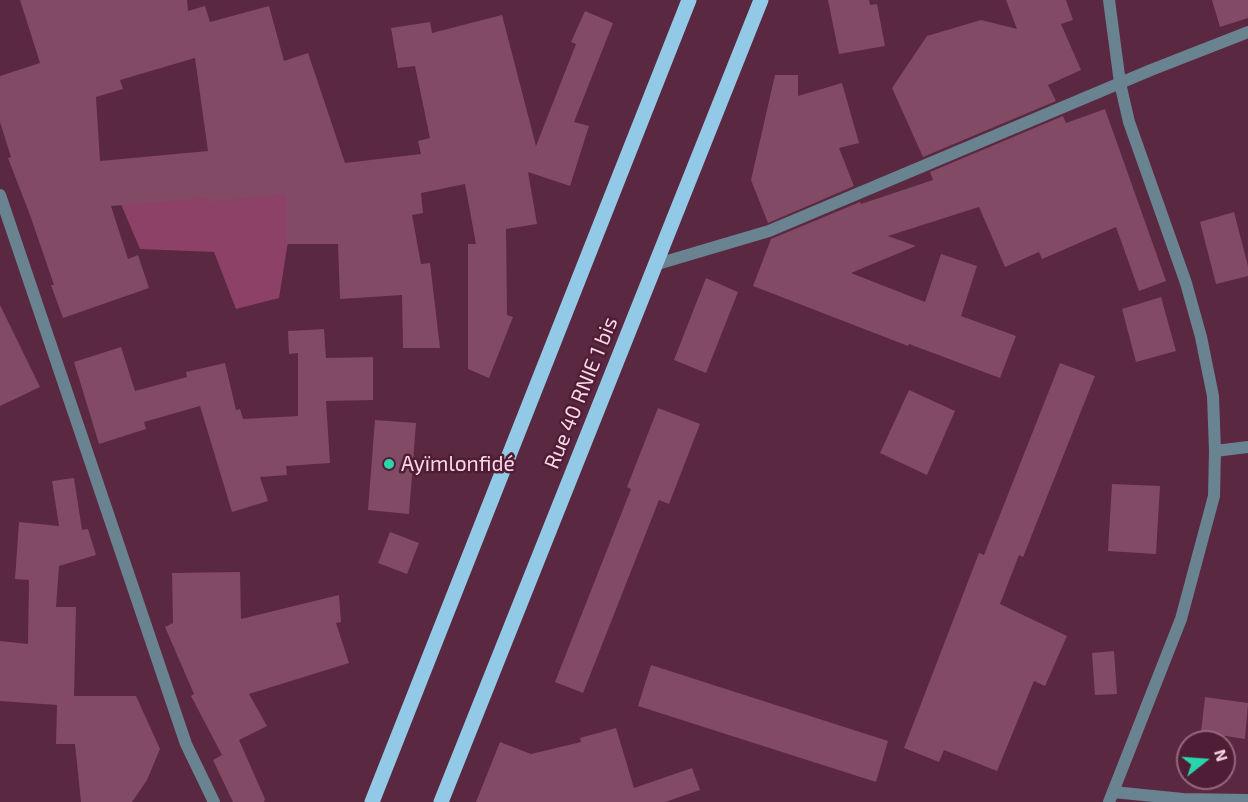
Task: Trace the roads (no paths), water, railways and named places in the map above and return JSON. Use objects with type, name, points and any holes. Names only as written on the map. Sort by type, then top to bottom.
[{"type":"main road","name":"Rue 40 RNIE 1 bis","points":[[372,802],[689,0]]},
{"type":"main road","name":"Rue 40 RNIE 1 bis","points":[[441,802],[761,0]]},
{"type":"street","points":[[1109,0],[1120,83],[1129,122],[1185,283],[1201,337],[1213,396],[1215,451],[1214,496],[1181,619],[1111,797],[1248,800]]},
{"type":"street","points":[[654,265],[769,231],[1120,83],[1248,32]]},
{"type":"street","points":[[0,195],[186,744],[214,802]]},
{"type":"street","points":[[1215,451],[1248,447]]},
{"type":"place","name":"Ayïmlonfidé","points":[[389,464]]}]
